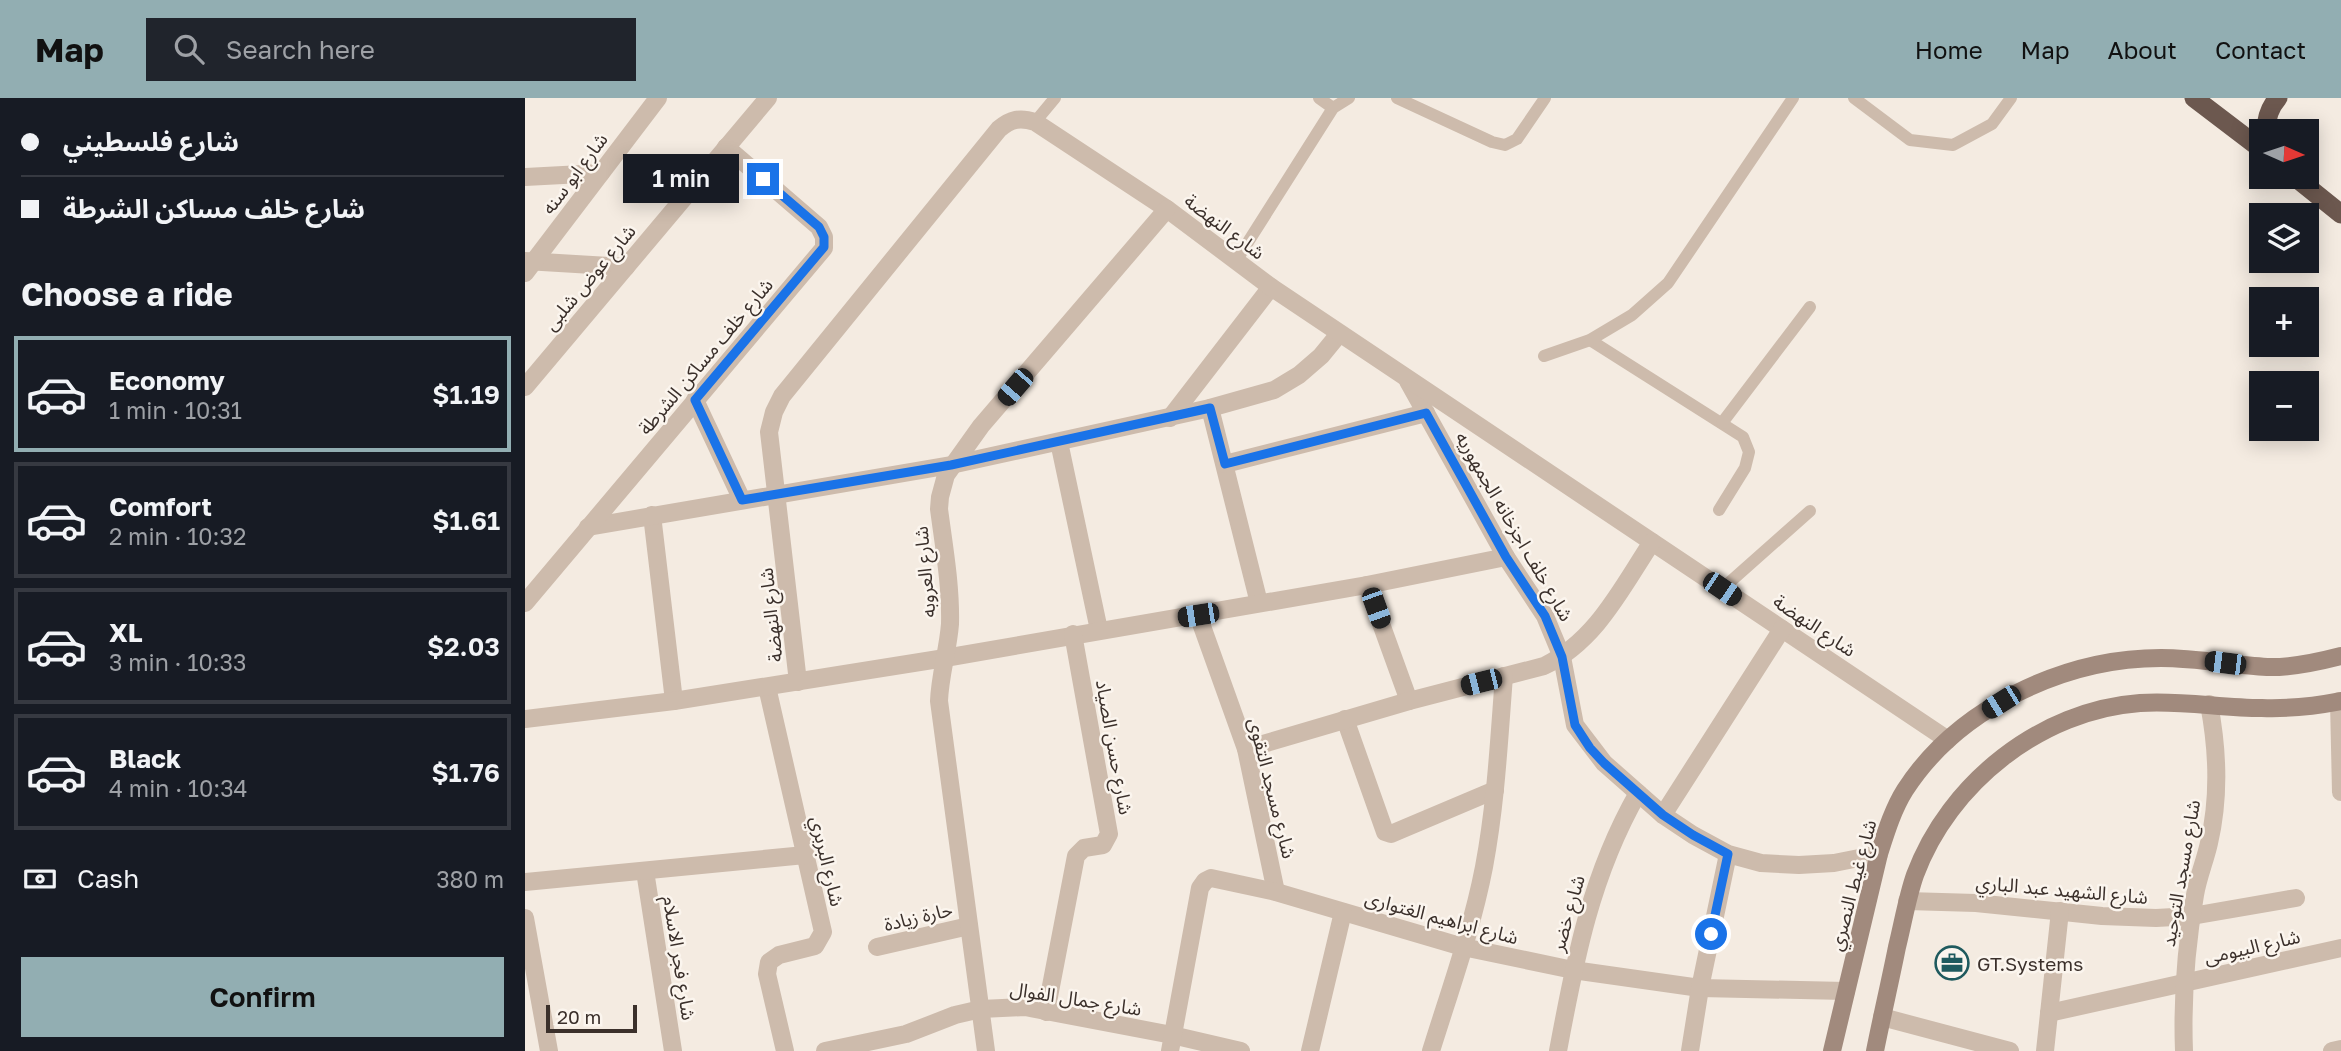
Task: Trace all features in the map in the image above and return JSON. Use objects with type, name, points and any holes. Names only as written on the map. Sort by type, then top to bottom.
[{"type":"highway","points":[[2194,98],[2249,140]]},
{"type":"highway","points":[[2267,119],[2278,98]]},
{"type":"highway","points":[[2310,189],[2341,214]]},
{"type":"main road","name":"شارع غيط النصري","points":[[1832,1051],[1889,822],[1904,792],[1924,764],[1974,719],[2021,691],[2062,674],[2093,666],[2159,657],[2270,667],[2341,656]]},
{"type":"main road","points":[[1875,1051],[1907,901],[1926,851],[1954,805],[2000,760],[2030,739],[2063,722],[2099,710],[2135,703],[2172,701],[2287,708],[2340,701]]},
{"type":"street","name":"شارع ابو سنه","points":[[528,265],[658,98]]},
{"type":"street","name":"شارع عوض شلبى","points":[[525,387],[768,98]]},
{"type":"street","name":"شارع النهضة","points":[[798,682],[769,432],[774,412],[782,396],[999,129],[1018,118],[1035,122],[1167,209],[1339,334],[1406,376],[1948,740]]},
{"type":"street","name":"شارع خلف مساكن الشرطة","points":[[525,603],[824,247],[824,237],[819,227],[726,147]]},
{"type":"street","points":[[525,177],[601,173]]},
{"type":"street","name":"شارع العروبه","points":[[986,1051],[939,701],[940,679],[950,627],[950,596],[939,509],[942,485],[951,465],[981,426],[1167,209]]},
{"type":"street","points":[[528,265],[626,267]]},
{"type":"street","points":[[1170,418],[1271,287]]},
{"type":"street","points":[[588,527],[951,465],[1210,408],[1274,390],[1299,375],[1339,334]]},
{"type":"street","name":"شارع خلف اجزخانه الجمهوريه","points":[[1406,376],[1506,557],[1545,616],[1562,657],[1575,725],[1604,763],[1663,815],[1728,854],[1762,863],[1799,865],[1834,863],[1879,854]]},
{"type":"street","points":[[695,400],[742,500]]},
{"type":"street","points":[[1210,408],[1259,603]]},
{"type":"street","points":[[1225,464],[1426,413]]},
{"type":"street","points":[[1059,442],[1099,630]]},
{"type":"street","points":[[652,515],[674,701]]},
{"type":"street","points":[[1245,749],[1409,701],[1544,666],[1562,657],[1592,631],[1652,542]]},
{"type":"street","points":[[525,719],[674,701],[945,658],[1367,585],[1506,557]]},
{"type":"street","points":[[1367,585],[1409,701]]},
{"type":"street","name":"شارع مسجد التقوى","points":[[1198,615],[1245,749],[1276,892]]},
{"type":"street","points":[[1663,815],[1782,629]]},
{"type":"street","name":"شارع حسن الصياد","points":[[1046,1012],[1076,856],[1084,848],[1103,845],[1109,834],[1073,634]]},
{"type":"street","points":[[1431,1051],[1463,947],[1483,869],[1495,790],[1504,676]]},
{"type":"street","name":"شارع البربري","points":[[767,687],[823,932],[815,946],[773,958],[767,968],[785,1051]]},
{"type":"street","points":[[2340,701],[2341,792]]},
{"type":"street","name":"شارع مسجد التوحيد","points":[[2183,1051],[2183,983],[2195,892],[2209,844],[2217,789],[2214,732],[2209,704]]},
{"type":"street","points":[[1345,719],[1385,832],[1391,834],[1495,790]]},
{"type":"street","name":"شارع خضر","points":[[1558,1051],[1573,970],[1597,880],[1608,850],[1638,793]]},
{"type":"street","points":[[1690,1051],[1700,988],[1728,854]]},
{"type":"street","points":[[525,882],[805,855]]},
{"type":"street","name":"شارع فجر الاسلام","points":[[645,870],[673,1051]]},
{"type":"street","name":"شارع ابراهيم الغتوارى","points":[[1171,1043],[1200,888],[1205,881],[1212,878],[1276,892],[1463,947],[1573,970],[1700,988],[1846,991]]},
{"type":"street","name":"شارع الشهيد عبد الباري","points":[[1907,901],[1988,904],[2120,918],[2192,916],[2296,898]]},
{"type":"street","points":[[2045,1051],[2060,911]]},
{"type":"street","points":[[1310,1051],[1343,912]]},
{"type":"street","points":[[525,918],[532,1005],[549,1051]]},
{"type":"street","name":"حارة زيادة","points":[[877,947],[969,926]]},
{"type":"street","name":"شارع البيومى","points":[[2049,1013],[2341,948]]},
{"type":"street","name":"شارع جمال الفوال","points":[[825,1051],[907,1034],[955,1015],[981,1009],[1025,1007],[1171,1043],[1241,1051]]},
{"type":"street","points":[[1882,1017],[2010,1051]]},
{"type":"street","points":[[2332,1051],[2341,1049]]},
{"type":"lane","points":[[1035,122],[1055,98]]},
{"type":"lane","points":[[1319,98],[1333,108]]},
{"type":"lane","points":[[1236,261],[1333,108],[1349,98]]},
{"type":"lane","points":[[1397,98],[1492,142],[1505,145],[1517,139],[1545,98]]},
{"type":"lane","points":[[1544,356],[1590,340],[1632,316],[1668,283],[1793,98]]},
{"type":"lane","points":[[1854,98],[1910,140],[1953,145],[1992,124],[2011,98]]},
{"type":"lane","points":[[1722,423],[1810,307]]},
{"type":"lane","points":[[1590,340],[1743,437],[1749,452],[1745,468],[1719,510]]},
{"type":"lane","points":[[1722,589],[1810,511]]},
{"type":"place","name":"GT.Systems","points":[[1952,963]]},
{"type":"route","points":[[763,179],[819,227],[824,237],[824,247],[695,400],[742,500],[951,465],[1210,408],[1225,464],[1426,413],[1506,557],[1555,636],[1562,657],[1575,725],[1590,748],[1663,815],[1728,854],[1711,934]]}]
